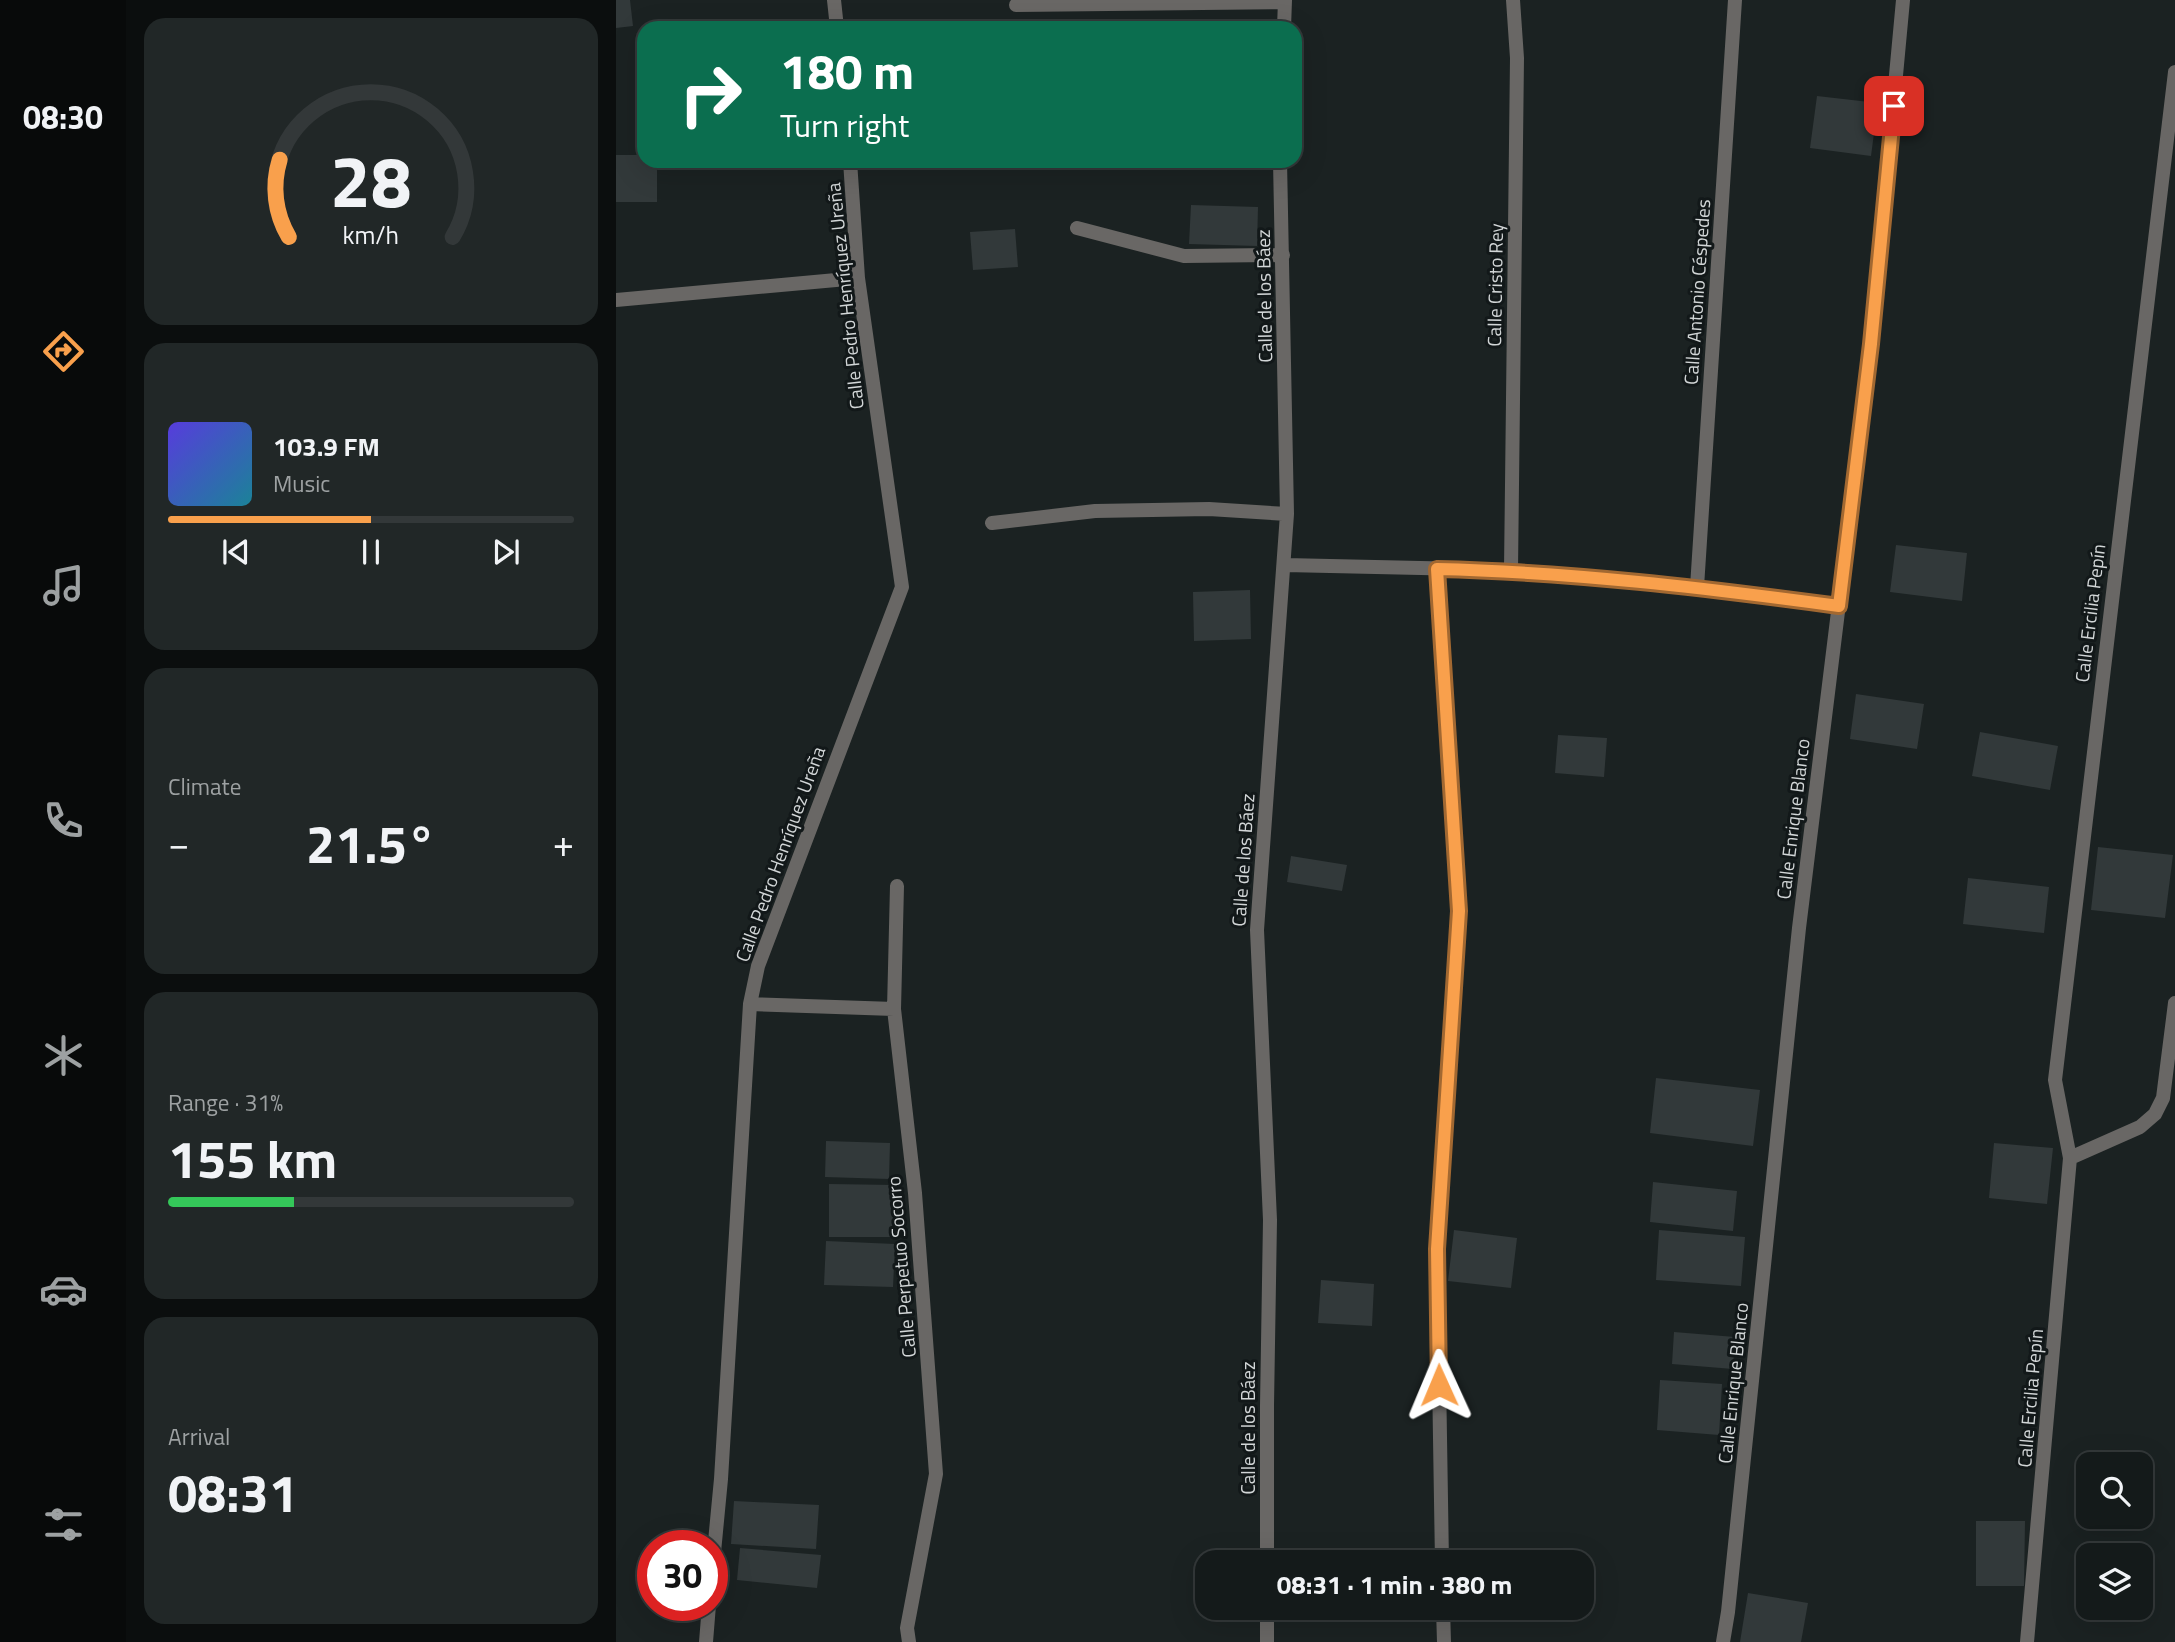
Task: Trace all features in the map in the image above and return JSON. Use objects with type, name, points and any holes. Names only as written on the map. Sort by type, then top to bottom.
[{"type":"street","points":[[834,0],[836,21]]},
{"type":"street","name":"Calle Cristo Rey","points":[[1511,570],[1517,58],[1513,0]]},
{"type":"street","name":"Calle Antonio Céspedes","points":[[1697,587],[1735,0]]},
{"type":"street","name":"Calle Enrique Blanco","points":[[1723,1642],[1799,928],[1871,344],[1903,0]]},
{"type":"street","points":[[1016,5],[1285,1],[1284,21]]},
{"type":"street","name":"Calle Ercilia Pepín","points":[[2027,1642],[2070,1158],[2055,1080],[2175,72]]},
{"type":"street","name":"Calle Pedro Henríquez Ureña","points":[[716,1530],[750,1004],[758,966],[901,587],[858,278],[850,168]]},
{"type":"street","name":"Calle de los Báez","points":[[1267,1550],[1270,1220],[1256,930],[1287,514],[1280,168]]},
{"type":"street","points":[[1077,228],[1184,256],[1283,255]]},
{"type":"street","points":[[616,300],[858,278]]},
{"type":"street","points":[[992,523],[1095,511],[1209,509],[1287,514]]},
{"type":"street","points":[[1284,565],[1511,570],[1697,587],[1839,606]]},
{"type":"street","points":[[1437,569],[1459,911],[1437,1249],[1442,1550]]},
{"type":"street","name":"Calle Perpetuo Socorro","points":[[897,886],[894,1010],[915,1193],[936,1474],[907,1628],[909,1642]]},
{"type":"street","points":[[2070,1158],[2140,1127],[2155,1114],[2163,1098],[2175,1003]]},
{"type":"street","points":[[750,1004],[894,1010]]},
{"type":"street","points":[[1267,1620],[1267,1642]]},
{"type":"street","points":[[1443,1620],[1444,1642]]},
{"type":"street","points":[[706,1642],[708,1621]]},
{"type":"building","points":[[616,0],[630,0],[633,26],[616,28]]},
{"type":"building","points":[[1817,96],[1878,103],[1871,156],[1810,148]]},
{"type":"building","points":[[616,155],[637,155],[637,168],[657,168],[657,202],[616,202]]},
{"type":"building","points":[[1191,205],[1258,207],[1257,246],[1189,244]]},
{"type":"building","points":[[1015,229],[1018,267],[973,270],[970,232]]},
{"type":"building","points":[[1896,545],[1967,553],[1962,601],[1890,592]]},
{"type":"building","points":[[1250,590],[1251,639],[1194,641],[1193,592]]},
{"type":"building","points":[[1856,694],[1924,704],[1917,749],[1850,739]]},
{"type":"building","points":[[1980,732],[2058,746],[2050,790],[1972,776]]},
{"type":"building","points":[[1558,735],[1607,738],[1604,777],[1555,773]]},
{"type":"building","points":[[2098,847],[2173,855],[2165,918],[2091,910]]},
{"type":"building","points":[[1291,856],[1347,865],[1342,891],[1287,882]]},
{"type":"building","points":[[1968,878],[2049,887],[2044,933],[1963,924]]},
{"type":"building","points":[[1656,1078],[1760,1090],[1753,1146],[1650,1133]]},
{"type":"building","points":[[826,1141],[890,1143],[889,1179],[825,1177]]},
{"type":"building","points":[[1994,1143],[2053,1148],[2047,1204],[1989,1198]]},
{"type":"building","points":[[1653,1182],[1737,1191],[1733,1231],[1650,1222]]},
{"type":"building","points":[[829,1184],[894,1185],[894,1237],[829,1237]]},
{"type":"building","points":[[1454,1230],[1517,1238],[1511,1288],[1448,1281]]},
{"type":"building","points":[[1659,1230],[1745,1237],[1741,1286],[1656,1280]]},
{"type":"building","points":[[826,1241],[895,1244],[893,1287],[824,1285]]},
{"type":"building","points":[[1321,1280],[1374,1284],[1372,1326],[1318,1323]]},
{"type":"building","points":[[1674,1332],[1735,1337],[1733,1369],[1672,1364]]},
{"type":"building","points":[[1660,1380],[1722,1384],[1719,1435],[1657,1430]]},
{"type":"building","points":[[734,1501],[819,1505],[816,1549],[731,1544]]},
{"type":"building","points":[[1976,1521],[2025,1521],[2024,1586],[1976,1586]]},
{"type":"building","points":[[740,1548],[821,1555],[817,1588],[737,1580]]},
{"type":"building","points":[[1748,1593],[1808,1603],[1801,1642],[1740,1642]]},
{"type":"route","points":[[1439,1385],[1437,1249],[1459,911],[1437,569],[1511,570],[1671,584],[1839,606],[1871,344],[1894,106]]}]
